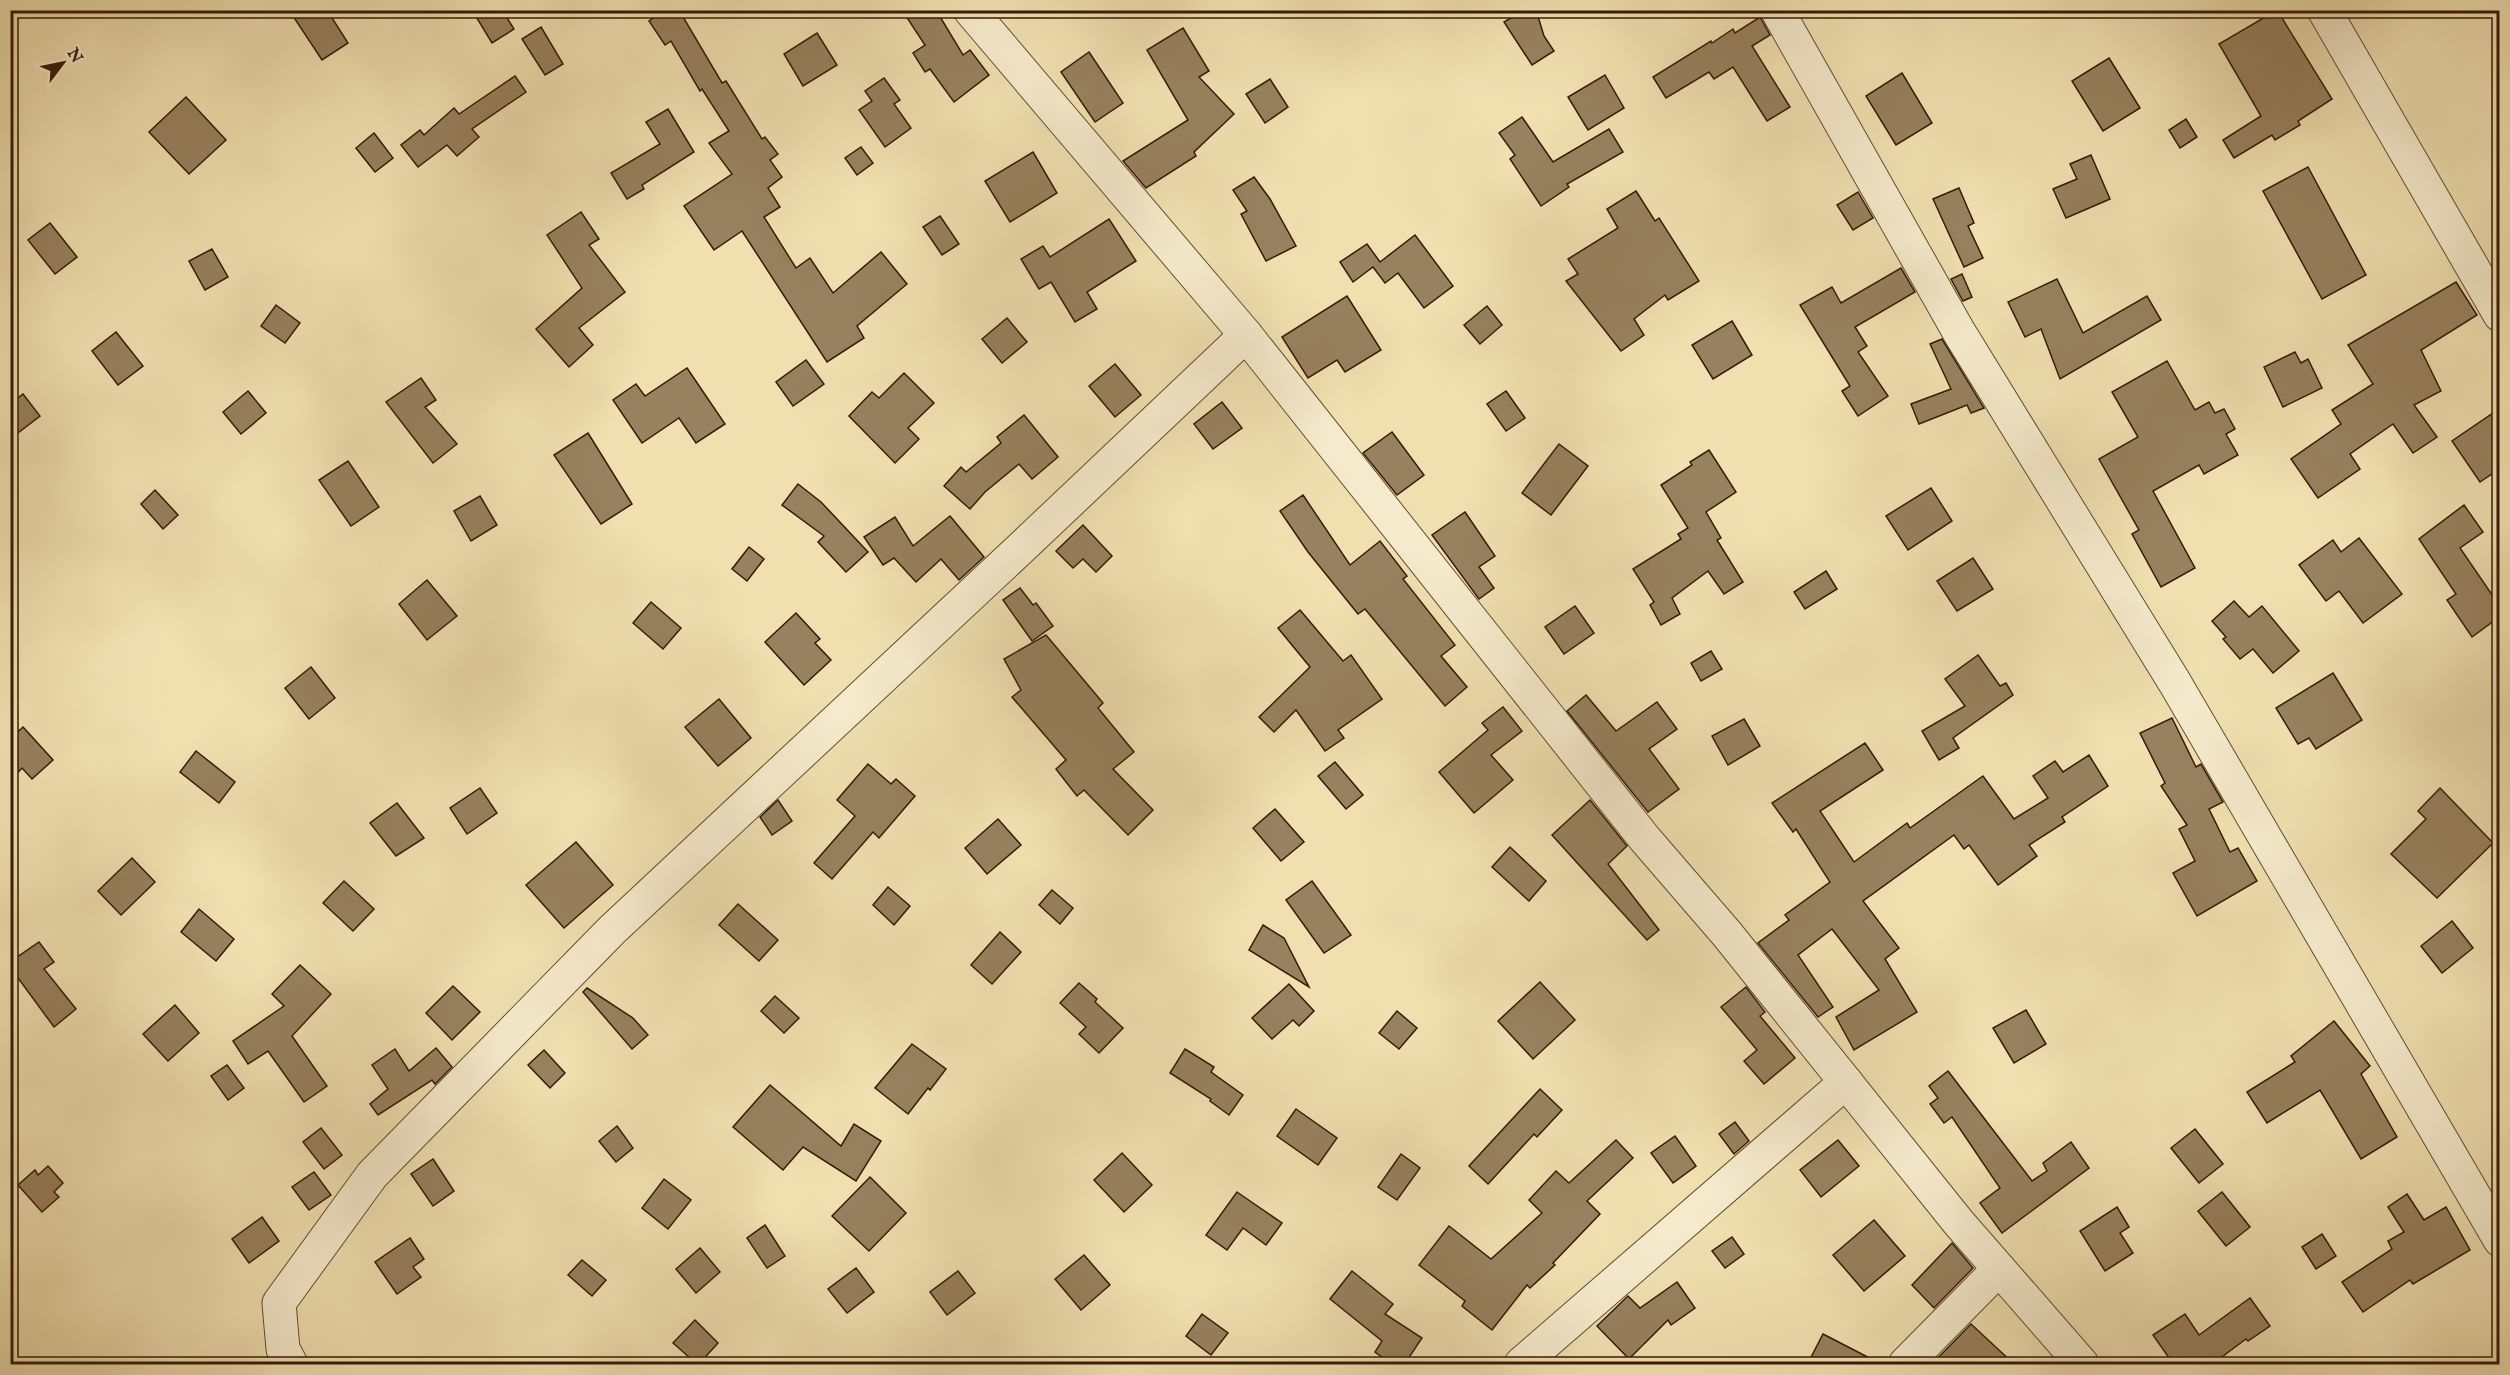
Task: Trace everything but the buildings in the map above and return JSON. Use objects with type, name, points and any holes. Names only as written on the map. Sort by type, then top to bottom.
[{"type":"street","points":[[970,10],[1246,336],[1645,839],[1727,934],[1999,1269],[2082,1365]]},
{"type":"street","points":[[1777,10],[1959,332],[2175,683],[2499,1240]]},
{"type":"street","points":[[2325,10],[2499,315]]},
{"type":"street","points":[[291,1365],[283,1349],[279,1303],[372,1175],[612,930],[1246,336]]},
{"type":"street","points":[[1521,1365],[1846,1082]]},
{"type":"street","points":[[1905,1365],[1999,1269]]}]
